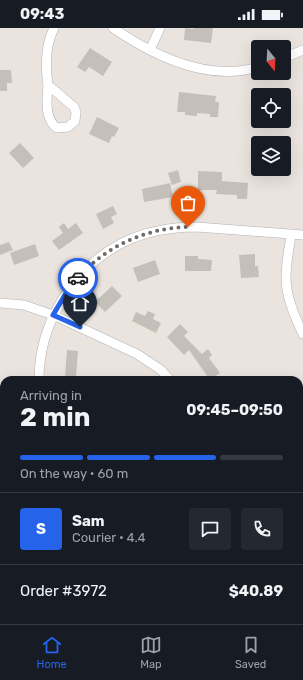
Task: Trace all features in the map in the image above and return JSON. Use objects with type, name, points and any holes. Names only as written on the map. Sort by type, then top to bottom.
[{"type":"street","points":[[48,85],[74,107],[76,112],[75,121],[68,127],[57,128],[51,122],[48,106],[46,48],[49,37],[54,28]]},
{"type":"street","points":[[113,28],[150,50],[186,65],[210,71],[233,72],[251,68]]},
{"type":"street","points":[[150,50],[160,28]]},
{"type":"street","points":[[291,55],[303,50]]},
{"type":"street","points":[[39,376],[42,350],[53,315],[72,285],[90,266],[111,249],[123,242],[151,232],[173,228],[196,227],[303,235]]},
{"type":"street","points":[[291,234],[286,268],[287,288],[292,309],[303,334]]},
{"type":"street","points":[[0,304],[24,305],[53,315],[137,354],[161,370],[166,376]]},
{"type":"building","points":[[185,28],[213,28],[211,43],[184,40]]},
{"type":"building","points":[[90,48],[112,62],[103,76],[89,67],[85,72],[77,67]]},
{"type":"building","points":[[0,70],[11,70],[12,83],[7,83],[7,91],[0,91]]},
{"type":"building","points":[[179,92],[216,96],[215,102],[219,102],[218,117],[210,117],[210,114],[197,113],[197,116],[185,115],[185,112],[177,112]]},
{"type":"building","points":[[97,117],[119,128],[114,137],[112,136],[109,143],[89,134]]},
{"type":"building","points":[[20,143],[34,158],[23,168],[9,153]]},
{"type":"building","points":[[178,170],[181,182],[172,185],[168,173]]},
{"type":"building","points":[[198,171],[222,172],[222,181],[248,183],[247,199],[237,199],[237,195],[216,194],[217,190],[198,190]]},
{"type":"building","points":[[170,183],[173,197],[144,202],[142,189]]},
{"type":"building","points":[[113,206],[117,214],[111,217],[114,223],[103,229],[96,214]]},
{"type":"building","points":[[64,223],[68,229],[76,223],[83,233],[59,250],[52,241],[63,233],[59,227]]},
{"type":"building","points":[[9,242],[13,250],[0,255],[0,245]]},
{"type":"building","points":[[35,244],[39,256],[14,265],[10,253]]},
{"type":"building","points":[[255,254],[255,266],[258,266],[259,277],[241,278],[239,255]]},
{"type":"building","points":[[185,256],[198,256],[198,259],[212,260],[211,271],[185,271]]},
{"type":"building","points":[[155,260],[160,274],[138,282],[133,268]]},
{"type":"building","points":[[112,286],[122,296],[105,312],[95,302]]},
{"type":"building","points":[[148,311],[155,314],[153,319],[161,323],[156,333],[132,321],[136,312],[145,316]]},
{"type":"building","points":[[180,324],[188,332],[184,336],[202,354],[208,349],[212,355],[209,358],[220,373],[216,376],[207,376],[189,350],[184,355],[167,337]]},
{"type":"building","points":[[67,350],[78,351],[76,376],[65,376]]},
{"type":"way so far","points":[[78,278],[111,249],[123,242],[151,232],[188,227]]},
{"type":"route","points":[[78,278],[65,295],[53,315],[80,327]]}]
